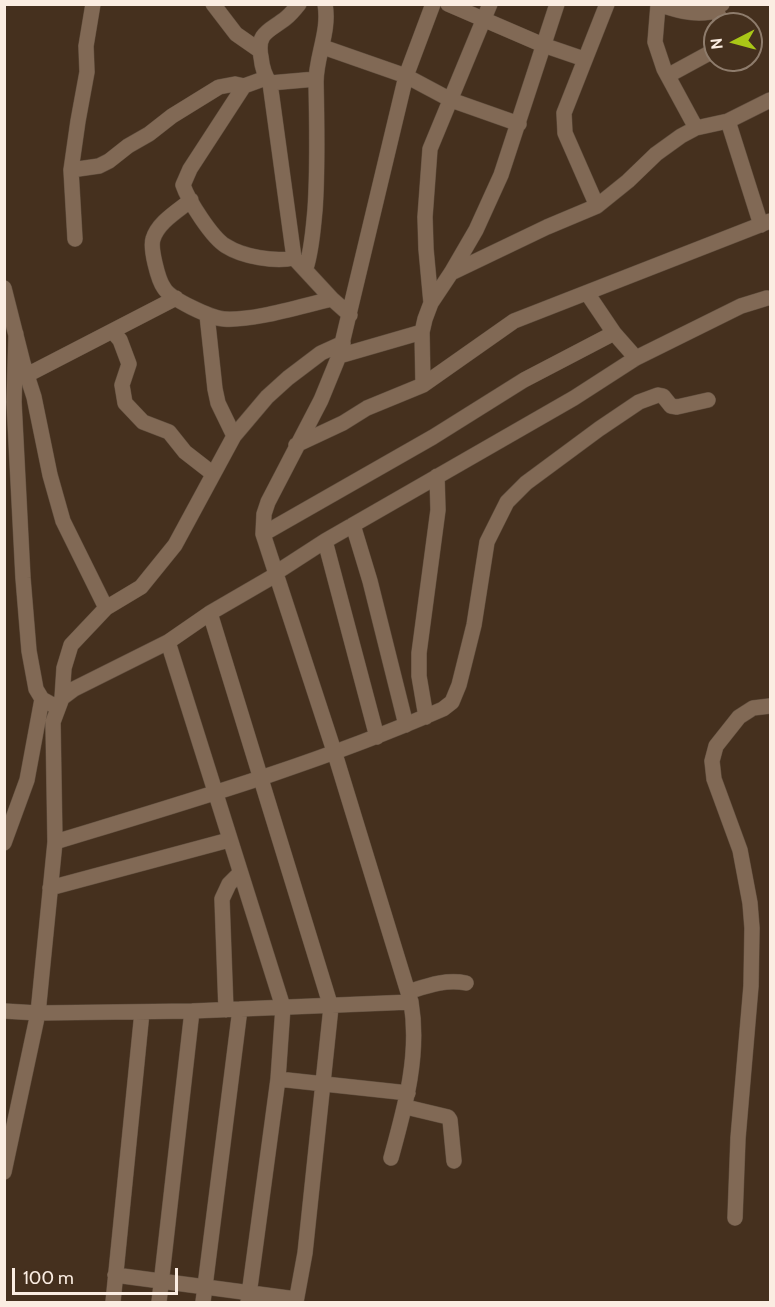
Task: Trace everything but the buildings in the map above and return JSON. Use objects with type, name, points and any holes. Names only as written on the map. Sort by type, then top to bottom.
[{"type":"street","points":[[75,239],[71,170],[87,72],[86,46],[93,4]]},
{"type":"street","points":[[213,4],[236,34],[259,50]]},
{"type":"street","points":[[299,4],[286,18],[265,32],[261,38],[259,50],[268,80],[300,263],[332,299],[350,315]]},
{"type":"street","points":[[244,86],[184,180],[185,190],[215,237],[224,245],[265,258],[300,263],[310,254],[317,185],[316,79],[323,47],[325,4]]},
{"type":"street","points":[[391,1158],[407,1100],[414,1047],[414,1022],[409,997],[335,754],[274,574],[263,534],[264,514],[268,502],[321,400],[341,350],[406,76],[433,4]]},
{"type":"street","points":[[448,4],[543,45],[584,59]]},
{"type":"street","points":[[431,303],[425,217],[430,149],[490,4]]},
{"type":"street","points":[[423,385],[422,332],[431,303],[476,230],[501,175],[556,4]]},
{"type":"street","points":[[597,206],[565,133],[564,112],[607,4]]},
{"type":"street","points":[[696,128],[664,69],[655,42],[658,5],[679,11],[702,13],[710,12],[717,5]]},
{"type":"street","points":[[323,47],[406,76],[451,100],[519,124]]},
{"type":"street","points":[[669,75],[703,57]]},
{"type":"street","points":[[71,170],[99,166],[109,161],[172,116],[219,87],[235,84],[244,86],[268,80],[316,79]]},
{"type":"street","points":[[451,273],[597,206],[656,154],[681,136],[696,128],[728,121],[771,100]]},
{"type":"street","points":[[296,445],[344,423],[367,408],[423,385],[514,321],[766,223],[728,121]]},
{"type":"street","points":[[191,200],[160,225],[153,239],[153,250],[163,288],[176,298],[207,315],[223,319],[248,317],[332,299]]},
{"type":"street","points":[[4,288],[34,397],[50,475],[63,521],[106,608]]},
{"type":"street","points":[[587,293],[614,333],[636,358]]},
{"type":"street","points":[[27,375],[176,298]]},
{"type":"street","points":[[60,703],[74,689],[168,642],[210,612],[268,580],[325,541],[574,398],[636,358],[741,306],[767,298]]},
{"type":"street","points":[[207,315],[218,403],[234,436]]},
{"type":"street","points":[[113,332],[120,340],[129,364],[122,385],[125,404],[143,422],[168,432],[185,452],[212,473]]},
{"type":"street","points":[[4,1172],[38,1013],[55,842],[53,722],[60,703],[67,653],[76,639],[106,608],[141,587],[175,545],[234,436],[267,397],[288,378],[321,354],[422,332]]},
{"type":"street","points":[[263,534],[433,437],[524,380],[614,333]]},
{"type":"street","points":[[4,843],[27,780],[42,699],[36,689],[29,651],[23,578],[14,402],[16,334]]},
{"type":"street","points":[[55,842],[262,779],[335,754],[443,709],[452,702],[456,695],[474,625],[487,542],[507,502],[526,483],[639,402],[658,395],[663,396],[671,406],[677,407],[708,400]]},
{"type":"street","points":[[426,717],[419,676],[419,653],[438,510],[437,476]]},
{"type":"street","points":[[353,525],[370,581],[406,725]]},
{"type":"street","points":[[325,541],[377,737]]},
{"type":"street","points":[[115,1275],[204,1286],[248,1297],[296,1301],[305,1252],[331,1006],[210,612]]},
{"type":"street","points":[[168,642],[283,1007],[278,1079],[248,1297]]},
{"type":"street","points":[[42,699],[60,703]]},
{"type":"street","points":[[735,1218],[738,1138],[751,986],[752,928],[750,903],[740,850],[714,779],[712,761],[716,746],[740,717],[753,708],[771,706]]},
{"type":"street","points":[[50,888],[229,840]]},
{"type":"street","points":[[203,1302],[233,1010],[222,899],[229,884],[240,873]]},
{"type":"street","points":[[4,1011],[142,1012],[331,1006],[409,997],[440,982],[466,983]]},
{"type":"street","points":[[159,1302],[192,1011]]},
{"type":"street","points":[[113,1302],[142,1012]]},
{"type":"street","points":[[278,1079],[407,1100],[448,1117],[454,1161]]}]
